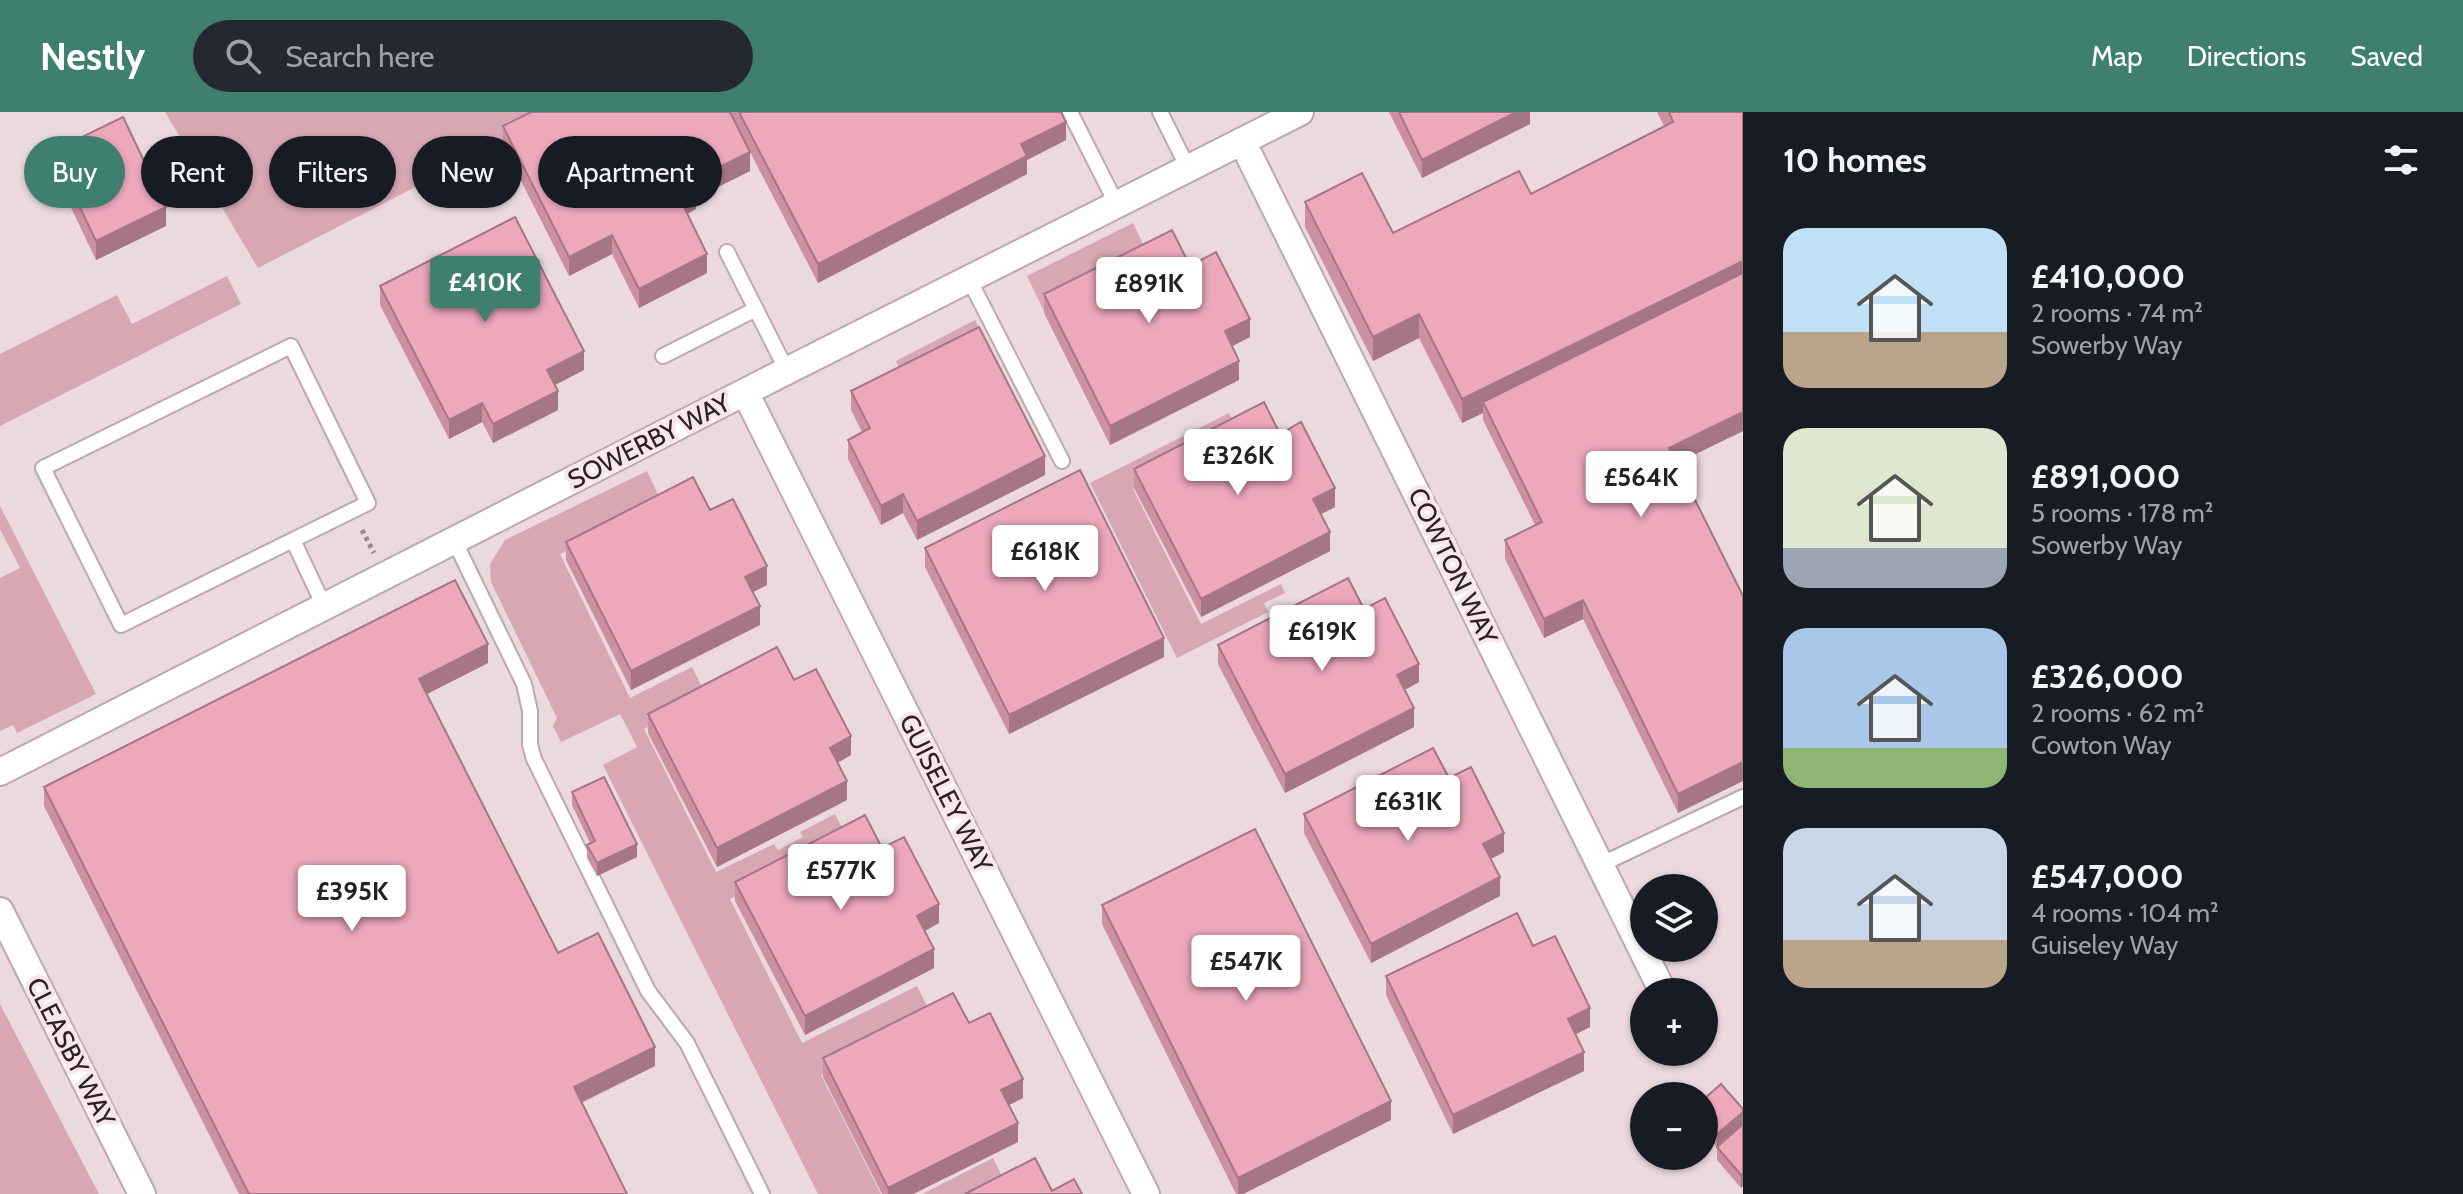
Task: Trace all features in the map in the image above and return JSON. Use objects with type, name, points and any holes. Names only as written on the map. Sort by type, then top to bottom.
[{"type":"street","name":"SOWERBY WAY","points":[[0,772],[1300,112]]},
{"type":"street","name":"COWTON WAY","points":[[1242,141],[1656,978]]},
{"type":"street","name":"GUISELEY WAY","points":[[745,392],[1146,1194]]},
{"type":"street","name":"CLEASBY WAY","points":[[0,911],[142,1194]]},
{"type":"lane","points":[[1070,112],[1117,205]]},
{"type":"lane","points":[[1160,112],[1188,168]]},
{"type":"lane","points":[[727,252],[787,371]]},
{"type":"lane","points":[[969,279],[1062,461]]},
{"type":"lane","points":[[663,356],[756,309]]},
{"type":"lane","points":[[291,346],[368,503],[293,540],[121,625],[43,468],[291,346]]},
{"type":"lane","points":[[293,540],[324,606]]},
{"type":"lane","points":[[454,540],[524,684],[534,759],[648,991],[687,1043],[762,1194]]},
{"type":"lane","points":[[1600,865],[1743,797]]},
{"type":"shaded area","points":[[165,112],[561,112],[514,136],[412,136],[412,189],[396,197],[396,136],[269,136],[269,208],[375,208],[258,268],[222,208],[253,208],[253,136],[179,136]]},
{"type":"shaded area","points":[[1133,223],[1150,258],[1044,311],[1027,276]]},
{"type":"shaded area","points":[[227,276],[241,304],[0,426],[0,354],[117,295],[132,324]]},
{"type":"shaded area","points":[[975,320],[985,340],[905,380],[896,361]]},
{"type":"shaded area","points":[[1229,413],[1240,434],[1133,489],[1201,624],[1281,584],[1285,593],[1264,603],[1268,612],[1177,658],[1090,483]]},
{"type":"shaded area","points":[[647,471],[662,503],[560,554],[630,698],[692,667],[701,685],[754,659],[759,671],[644,729],[716,872],[774,844],[778,850],[803,837],[800,832],[835,814],[848,839],[730,899],[802,1043],[917,986],[933,1018],[821,1075],[881,1194],[818,1194],[603,765],[637,747],[620,714],[561,742],[553,726],[557,718],[491,582],[490,564],[505,540]]},
{"type":"shaded area","points":[[0,506],[96,694],[17,733],[13,725],[0,731],[0,578],[20,568],[0,529]]},
{"type":"shaded area","points":[[0,1004],[99,1194],[0,1194]]},
{"type":"shaded area","points":[[993,1158],[1009,1190],[1000,1194],[922,1194]]},
{"type":"building","points":[[531,112],[730,112],[750,152],[722,166],[722,136],[538,136],[538,195],[522,164],[522,136],[508,136],[503,126]]},
{"type":"building","points":[[739,112],[1061,112],[1066,122],[1021,144],[1027,156],[818,264]]},
{"type":"building","points":[[1399,112],[1516,112],[1422,160]]},
{"type":"building","points":[[1669,112],[1743,112],[1743,261],[1462,399],[1419,314],[1373,337],[1305,202],[1362,173],[1393,233],[1519,171],[1531,194],[1673,122]]},
{"type":"building","points":[[123,117],[141,155],[141,208],[164,208],[96,241],[80,208],[125,208],[125,136],[84,136]]},
{"type":"building","points":[[544,208],[684,208],[707,254],[639,289],[612,235],[569,257]]},
{"type":"building","points":[[515,217],[584,351],[547,370],[558,391],[493,424],[482,403],[449,420],[380,286]]},
{"type":"building","points":[[1172,230],[1190,266],[1216,252],[1250,319],[1225,331],[1239,361],[1110,426],[1044,294]]},
{"type":"building","points":[[1743,273],[1743,412],[1669,448],[1743,596],[1743,762],[1678,794],[1583,600],[1544,619],[1505,540],[1542,522],[1483,402]]},
{"type":"building","points":[[979,327],[1045,456],[917,521],[903,494],[881,506],[848,440],[870,428],[851,391]]},
{"type":"building","points":[[1264,402],[1280,434],[1301,422],[1335,488],[1313,499],[1330,532],[1201,599],[1134,469]]},
{"type":"building","points":[[1080,470],[1164,638],[1009,715],[925,548]]},
{"type":"building","points":[[693,477],[710,510],[733,499],[767,566],[745,577],[760,606],[631,671],[566,542]]},
{"type":"building","points":[[1348,578],[1364,609],[1385,598],[1419,664],[1397,675],[1414,708],[1285,774],[1218,645]]},
{"type":"building","points":[[455,580],[488,644],[419,679],[558,953],[598,933],[655,1047],[574,1087],[627,1194],[249,1194],[44,787]]},
{"type":"building","points":[[777,647],[794,680],[816,669],[851,736],[830,748],[847,781],[717,848],[648,714]]},
{"type":"building","points":[[1433,748],[1449,778],[1471,767],[1504,833],[1483,844],[1500,877],[1371,944],[1304,814]]},
{"type":"building","points":[[604,777],[637,844],[597,863],[587,845],[595,841],[572,792]]},
{"type":"building","points":[[865,815],[882,848],[904,837],[939,904],[917,916],[934,949],[805,1016],[735,882]]},
{"type":"building","points":[[1255,829],[1391,1101],[1238,1178],[1102,905]]},
{"type":"building","points":[[1517,913],[1533,946],[1555,936],[1590,1008],[1568,1019],[1584,1052],[1453,1115],[1386,976]]},
{"type":"building","points":[[953,993],[969,1023],[990,1013],[1023,1079],[1001,1090],[1018,1123],[888,1188],[823,1058]]},
{"type":"building","points":[[1721,1084],[1743,1112],[1718,1133],[1718,1087]]},
{"type":"building","points":[[1742,1125],[1741,1175],[1718,1148]]},
{"type":"building","points":[[1035,1158],[1052,1191],[1074,1179],[1082,1194],[965,1194]]}]
